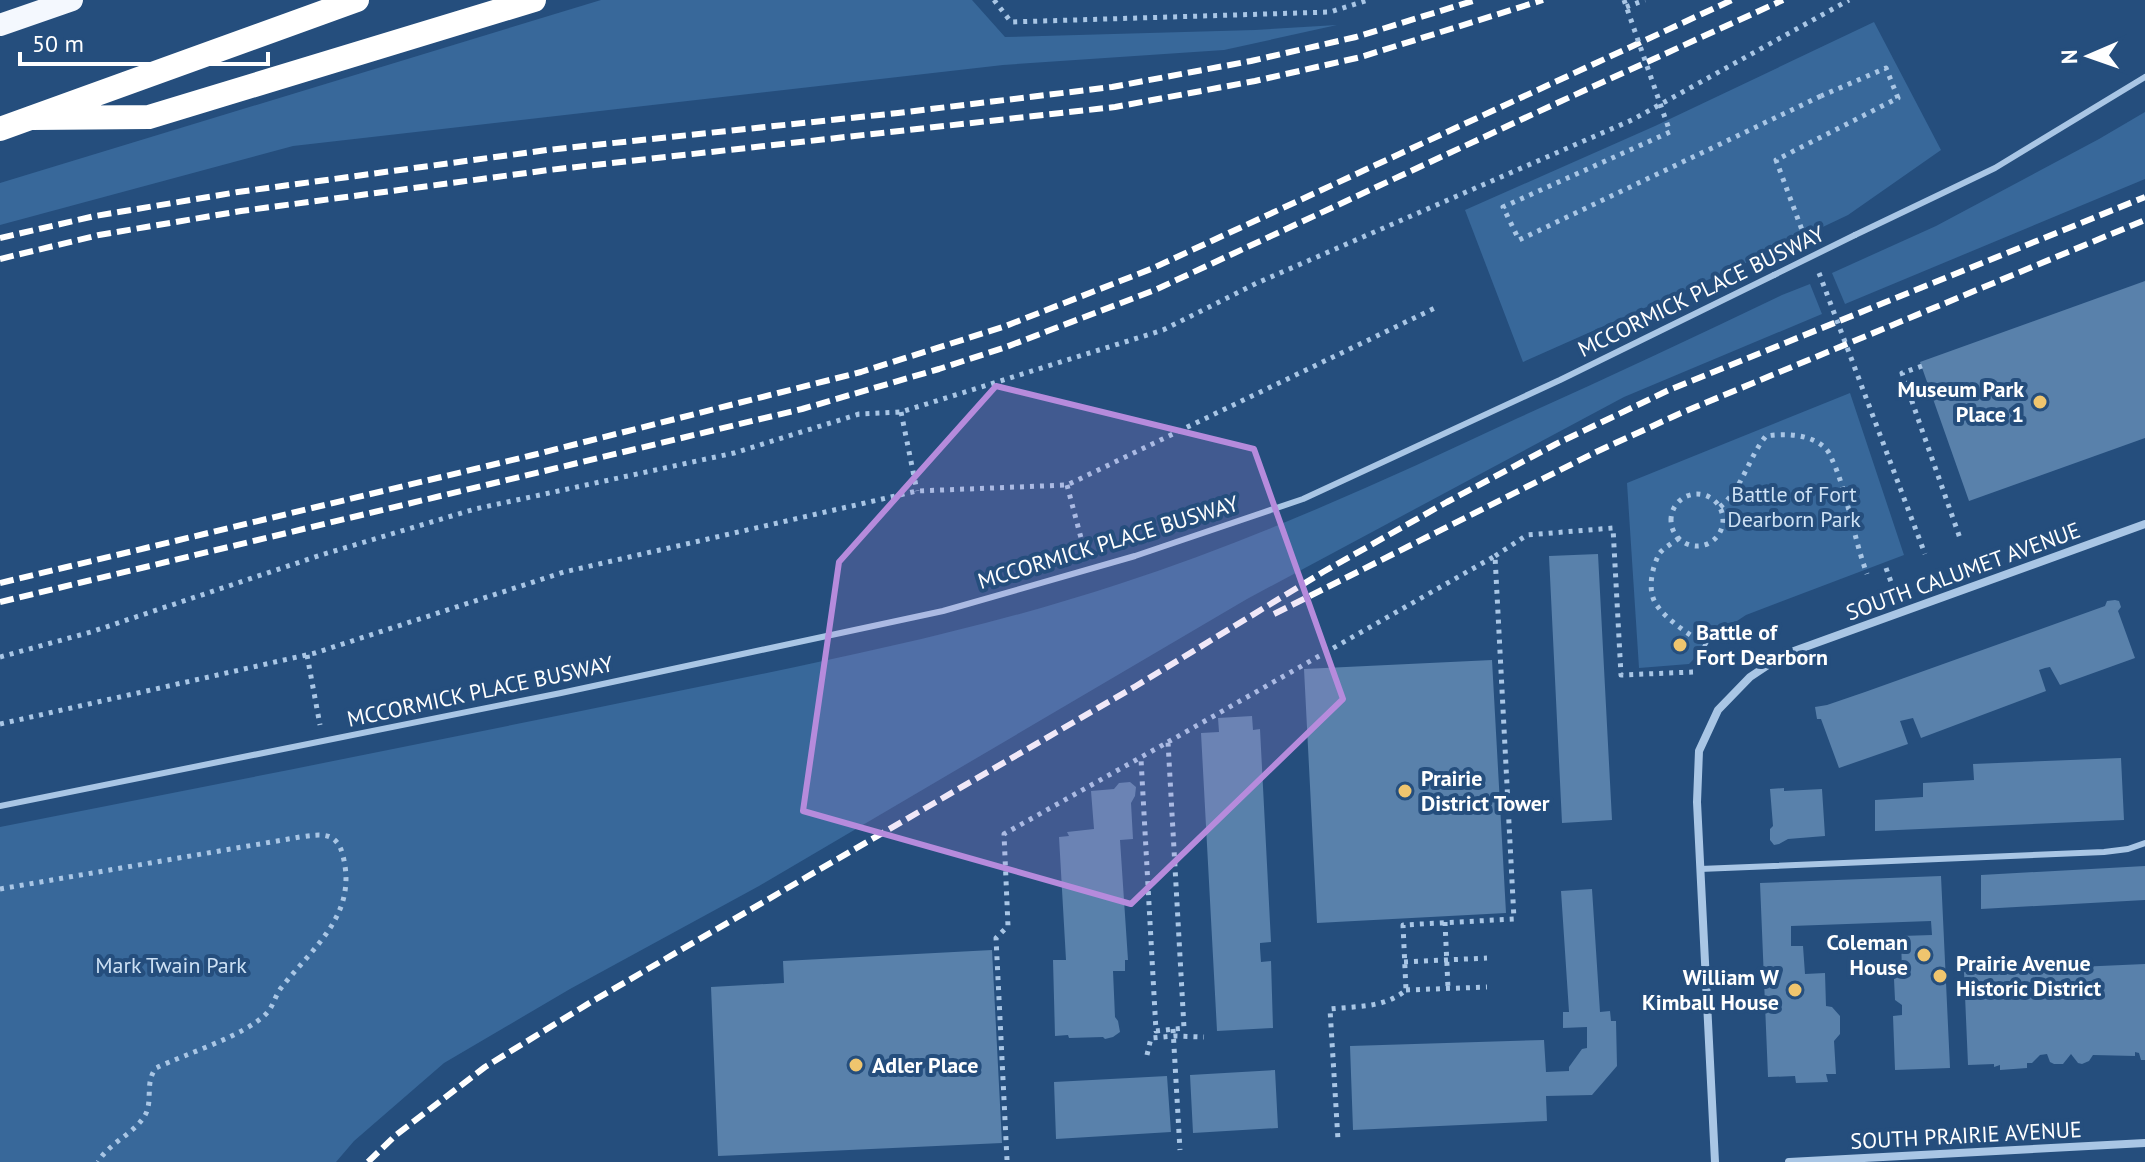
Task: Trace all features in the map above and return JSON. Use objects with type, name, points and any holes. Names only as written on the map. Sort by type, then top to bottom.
[{"type":"highway","points":[[0,25],[72,0]]},
{"type":"highway","points":[[0,129],[357,0]]},
{"type":"highway","points":[[32,118],[149,117],[534,0]]},
{"type":"street","name":"SOUTH CALUMET AVENUE","points":[[1715,1162],[1697,802],[1699,751],[1718,710],[1750,677],[1783,655],[2145,524]]},
{"type":"street","name":"SOUTH PRAIRIE AVENUE","points":[[1789,1162],[2145,1143]]},
{"type":"lane","name":"MCCORMICK PLACE BUSWAY","points":[[0,806],[577,690],[943,611],[1135,556],[1303,499],[1560,380],[1995,168],[2145,77]]},
{"type":"lane","points":[[1700,869],[2104,852],[2145,843]]},
{"type":"path","points":[[994,0],[1011,22],[1330,12],[1368,0]]},
{"type":"path","points":[[1645,0],[1625,3],[1670,132],[1503,207],[1519,240],[1886,68],[1898,98],[1776,160],[1809,248]]},
{"type":"path","points":[[0,657],[91,632],[321,555],[475,509],[734,453],[859,414],[901,412],[1163,330],[1257,283],[1632,120],[1849,0]]},
{"type":"path","points":[[1815,262],[1925,554]]},
{"type":"path","points":[[0,724],[307,655],[564,572],[917,491],[1067,485],[1437,307]]},
{"type":"path","points":[[1922,366],[1902,373],[1961,541]]},
{"type":"path","points":[[901,412],[917,491]]},
{"type":"path","points":[[1720,507],[1736,492],[1766,436],[1792,435],[1820,444],[1828,450],[1845,491],[1867,574]]},
{"type":"path","points":[[1067,485],[1089,569]]},
{"type":"path","points":[[1701,493],[1709,496],[1720,507],[1722,529],[1707,544],[1692,545],[1679,538],[1671,524],[1674,508],[1685,496],[1701,493]]},
{"type":"path","points":[[1007,1160],[996,938],[1008,926],[1004,834],[1141,759],[1527,535],[1613,528],[1621,675],[1693,672]]},
{"type":"path","points":[[1679,538],[1660,552],[1651,589],[1656,604],[1678,625],[1711,648]]},
{"type":"path","points":[[1406,990],[1403,925],[1514,919],[1495,556]]},
{"type":"path","points":[[307,655],[323,741]]},
{"type":"path","points":[[1147,1055],[1151,1038],[1184,1028],[1168,742]]},
{"type":"path","points":[[1141,759],[1156,1031],[1204,1037]]},
{"type":"path","points":[[0,889],[300,837],[329,836],[341,848],[346,886],[337,919],[280,989],[268,1013],[247,1028],[156,1068],[149,1083],[146,1114],[98,1162]]},
{"type":"path","points":[[1445,922],[1448,988]]},
{"type":"path","points":[[1404,962],[1487,958]]},
{"type":"path","points":[[1338,1140],[1330,1009],[1382,1004],[1406,990],[1487,987]]},
{"type":"path","points":[[1174,1032],[1180,1150]]},
{"type":"highlighted area","points":[[996,386],[1254,449],[1343,699],[1131,904],[803,811],[839,562]]},
{"type":"green space","points":[[601,0],[972,0],[1005,37],[1337,25],[1224,50],[1003,65],[293,146],[0,225],[0,183]]},
{"type":"green space","points":[[1874,22],[1941,150],[1848,215],[1523,362],[1465,210],[1655,126]]},
{"type":"green space","points":[[2145,112],[2145,179],[1845,304],[1832,273],[1936,226]]},
{"type":"green space","name":"Mark Twain Park","points":[[1810,284],[1822,314],[1624,397],[1247,599],[759,886],[570,989],[444,1063],[354,1141],[336,1162],[0,1162],[0,827],[830,660],[1062,602],[1221,548],[1322,507]]},
{"type":"green space","name":"Battle of Fort Dearborn Park","points":[[1850,393],[1904,555],[1746,615],[1719,633],[1689,664],[1639,668],[1627,483]]},
{"type":"building","name":"Museum Park Place 1","points":[[2145,281],[2145,438],[1969,501],[1920,362]]},
{"type":"building","points":[[1598,554],[1612,820],[1562,823],[1549,556]]},
{"type":"building","points":[[2119,601],[2121,607],[2118,611],[2135,658],[2060,685],[2050,667],[2039,670],[2046,691],[1921,738],[1913,718],[1900,721],[1908,744],[1839,768],[1821,719],[1817,719],[1815,707],[1865,692]]},
{"type":"building","name":"Prairie District Tower","points":[[1492,660],[1506,913],[1317,923],[1304,669]]},
{"type":"building","points":[[1252,716],[1253,730],[1260,729],[1271,942],[1260,943],[1260,948],[1261,962],[1271,961],[1273,1028],[1217,1031],[1201,733],[1219,732],[1218,718]]},
{"type":"building","points":[[2121,758],[2124,820],[1875,831],[1875,800],[1923,797],[1923,783],[1974,780],[1973,764]]},
{"type":"building","points":[[1130,782],[1136,787],[1131,803],[1133,839],[1120,840],[1128,960],[1125,960],[1125,971],[1113,971],[1115,1017],[1120,1032],[1105,1039],[1055,1036],[1053,960],[1066,960],[1059,837],[1069,836],[1067,832],[1094,829],[1091,791],[1114,789],[1119,783]]},
{"type":"building","points":[[1784,788],[1784,791],[1822,789],[1825,836],[1788,839],[1774,845],[1770,840],[1773,826],[1770,789]]},
{"type":"building","points":[[2145,866],[2145,900],[1981,909],[1981,875]]},
{"type":"building","name":"William W Kimball House","points":[[1941,876],[1950,1068],[1895,1070],[1893,1016],[1902,1015],[1902,1005],[1895,1000],[1894,979],[1902,974],[1901,936],[1932,935],[1931,921],[1791,926],[1791,946],[1803,946],[1805,974],[1825,973],[1826,1006],[1832,1007],[1840,1016],[1840,1034],[1834,1041],[1836,1074],[1826,1074],[1828,1082],[1796,1083],[1795,1076],[1768,1077],[1760,883]]},
{"type":"building","points":[[1592,889],[1600,1012],[1610,1011],[1611,1021],[1616,1021],[1617,1066],[1592,1095],[1546,1096],[1547,1121],[1353,1130],[1350,1046],[1544,1040],[1546,1072],[1569,1071],[1582,1049],[1587,1048],[1587,1027],[1563,1028],[1563,1012],[1569,1012],[1561,891]]},
{"type":"building","name":"Adler Place","points":[[992,950],[1002,1143],[718,1156],[711,987],[784,983],[783,961]]},
{"type":"building","points":[[2145,964],[2145,1060],[2141,1060],[2139,1053],[2135,1052],[2135,1056],[2093,1055],[2082,1064],[2071,1054],[2063,1064],[2054,1064],[2047,1054],[2027,1063],[2027,1068],[2000,1070],[2000,1065],[1994,1067],[1994,1064],[1968,1065],[1964,972]]},
{"type":"building","points":[[1275,1070],[1278,1128],[1193,1133],[1190,1075]]},
{"type":"building","points":[[1167,1076],[1171,1132],[1056,1139],[1054,1082]]},
{"type":"railway","points":[[0,238],[95,216],[238,192],[547,150],[1112,87],[1251,61],[1356,37],[1476,0]]},
{"type":"railway","points":[[0,259],[99,235],[241,211],[549,170],[1115,107],[1255,81],[1361,57],[1543,0]]},
{"type":"railway","points":[[0,583],[533,455],[861,372],[1003,327],[1151,269],[1732,0]]},
{"type":"railway","points":[[0,602],[802,409],[1006,347],[1155,290],[1783,0]]},
{"type":"railway","points":[[368,1162],[396,1135],[485,1067],[591,1002],[1447,502],[1556,444],[1669,390],[2145,197]]},
{"type":"railway","points":[[1274,614],[1596,452],[1681,413],[2145,220]]},
{"type":"place","name":"Museum Park Place 1","points":[[2040,402]]},
{"type":"place","name":"Battle of Fort Dearborn","points":[[1680,645]]},
{"type":"place","name":"Prairie District Tower","points":[[1405,791]]},
{"type":"place","name":"Coleman House","points":[[1924,955]]},
{"type":"place","name":"Prairie Avenue Historic District","points":[[1940,976]]},
{"type":"place","name":"William W Kimball House","points":[[1795,990]]},
{"type":"place","name":"Adler Place","points":[[856,1065]]}]
